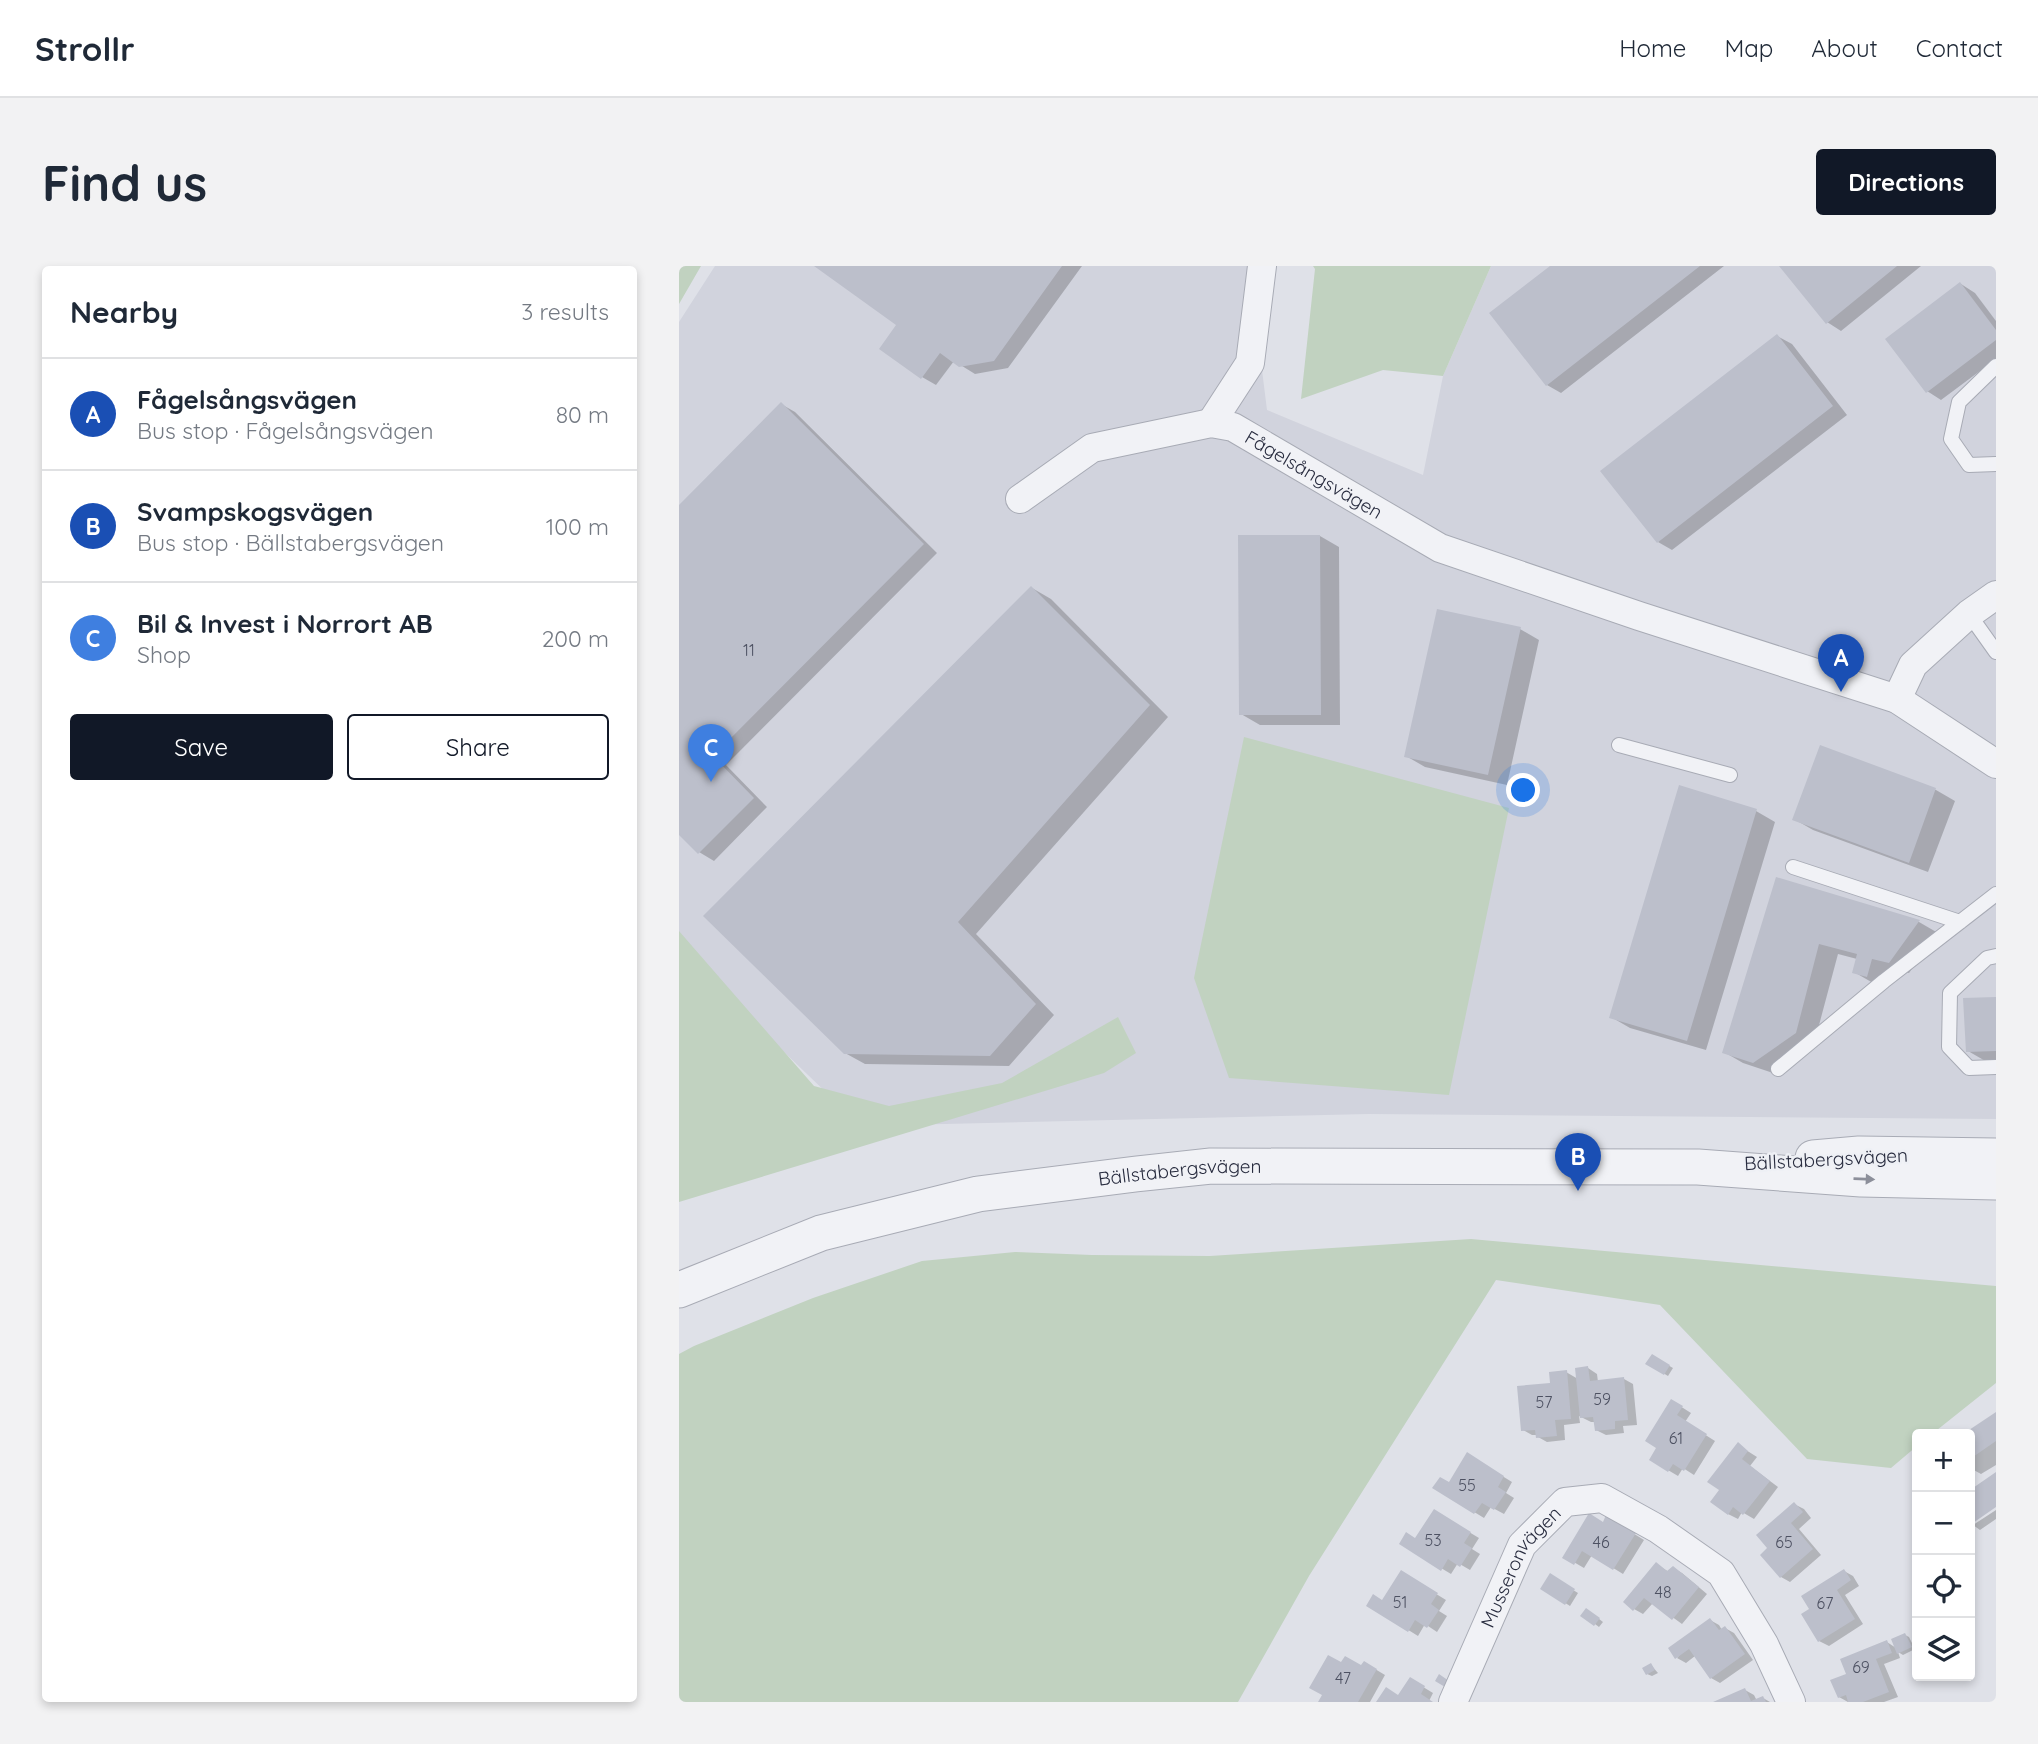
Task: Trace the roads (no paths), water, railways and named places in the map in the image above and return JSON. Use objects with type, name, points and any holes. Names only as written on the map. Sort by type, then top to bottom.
[{"type":"street","points":[[1211,423],[1250,363],[1262,266]]},
{"type":"street","name":"Fågelsångsvägen","points":[[1020,499],[1092,448],[1211,423],[1233,427],[1440,548],[1639,616],[1897,699],[1996,764]]},
{"type":"street","points":[[1897,699],[1913,665],[1969,614],[1996,595]]},
{"type":"street","name":"Bällstabergsvägen","points":[[1698,1167],[1859,1154],[1996,1156]]},
{"type":"street","name":"Bällstabergsvägen","points":[[679,1290],[821,1233],[978,1194],[1211,1167],[1698,1167],[1861,1179],[1996,1182]]},
{"type":"street","name":"Musseronvägen","points":[[1453,1702],[1523,1545],[1565,1502],[1602,1498],[1658,1529],[1721,1573],[1764,1644],[1791,1702]]},
{"type":"lane","points":[[1996,366],[1959,402],[1951,439],[1969,465],[1996,464]]},
{"type":"lane","points":[[1969,614],[1996,652]]},
{"type":"lane","points":[[1619,746],[1730,775]]},
{"type":"lane","points":[[1793,867],[1960,922]]},
{"type":"lane","points":[[1778,1069],[1884,981],[1996,894]]},
{"type":"lane","points":[[1996,956],[1987,958],[1950,993],[1949,1047],[1969,1068],[1996,1067]]},
{"type":"place","name":"Fågelsångsvägen","points":[[1841,692]]},
{"type":"place","name":"Bil & Invest i Norrort AB","points":[[711,782]]},
{"type":"place","name":"Svampskogsvägen","points":[[1578,1191]]}]
